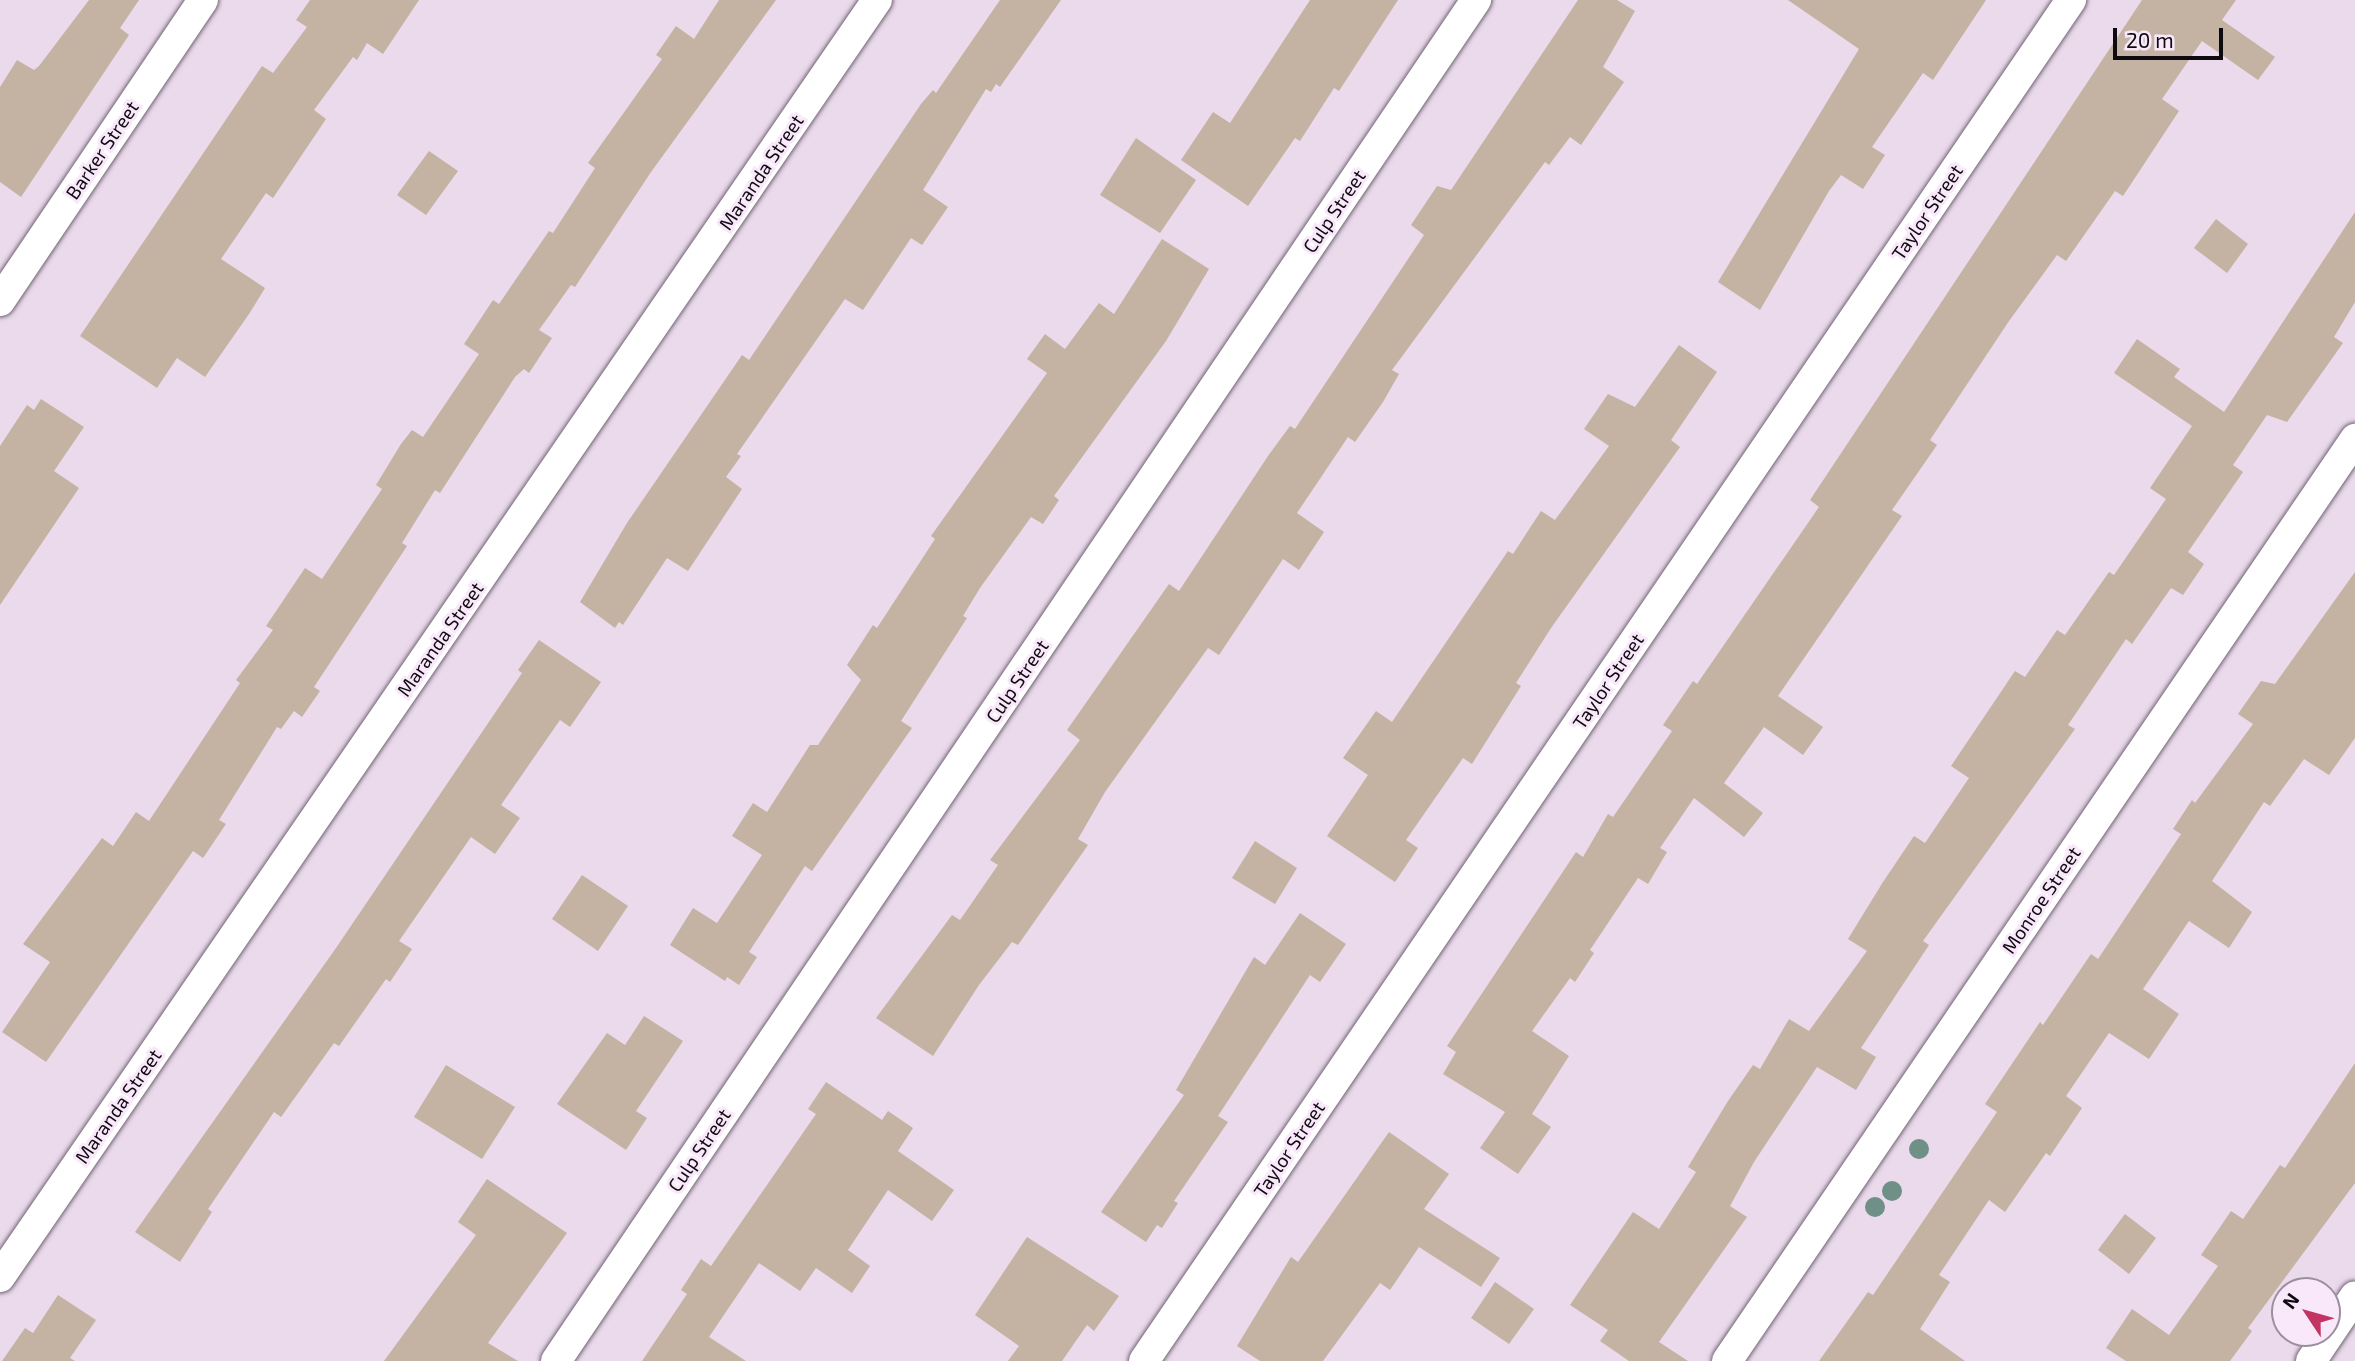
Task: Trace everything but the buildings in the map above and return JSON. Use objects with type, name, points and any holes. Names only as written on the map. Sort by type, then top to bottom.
[{"type":"street","name":"Barker Street","points":[[0,300],[203,0]]},
{"type":"street","name":"Maranda Street","points":[[0,1277],[877,0]]},
{"type":"street","name":"Culp Street","points":[[556,1361],[1476,0]]},
{"type":"street","name":"Taylor Street","points":[[1144,1361],[2071,0]]},
{"type":"street","name":"Monroe Street","points":[[1727,1361],[2355,439]]},
{"type":"street","points":[[2311,1361],[2355,1296]]}]
